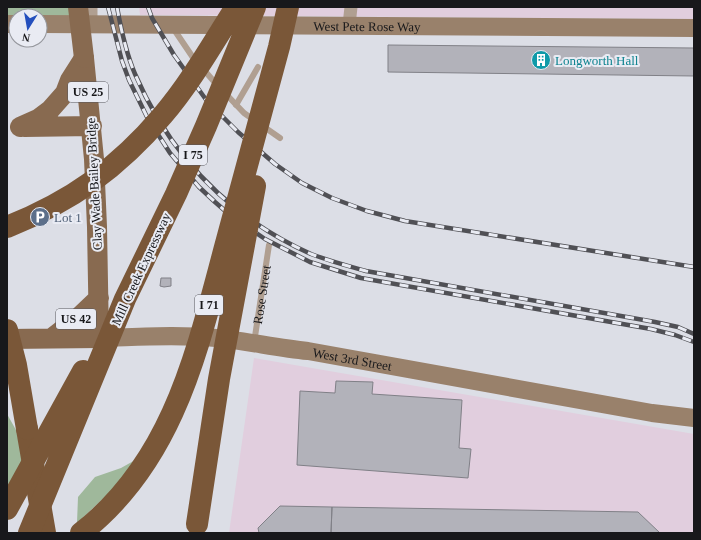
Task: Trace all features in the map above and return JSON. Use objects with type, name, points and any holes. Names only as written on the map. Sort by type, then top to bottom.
[{"type":"highway","points":[[7,227],[28,219],[70,197],[102,175],[136,144],[164,114],[188,82],[236,7]]},
{"type":"highway","name":"Mill Creek Expressway","points":[[29,533],[125,299],[176,194],[255,7]]},
{"type":"highway","name":"I 71","points":[[81,533],[116,502],[137,476],[160,440],[179,399],[200,338],[279,47],[288,7]]},
{"type":"highway","points":[[196,528],[219,379],[279,47]]},
{"type":"highway","points":[[7,509],[125,299]]},
{"type":"highway","points":[[7,330],[16,365],[45,533]]},
{"type":"main road","name":"Clay Wade Bailey Bridge","points":[[78,7],[92,126],[97,227],[99,338]]},
{"type":"main road","name":"West Pete Rose Way","points":[[48,23],[91,15],[171,25],[694,28]]},
{"type":"main road","points":[[14,127],[38,119],[50,110],[64,93],[70,80],[84,58]]},
{"type":"main road","points":[[14,127],[92,126]]},
{"type":"main road","name":"US 42","points":[[52,338],[79,317],[98,298]]},
{"type":"main road","name":"West 3rd Street","points":[[7,339],[181,336],[215,338],[308,351],[652,413],[694,418]]},
{"type":"main road","points":[[652,413],[694,424]]},
{"type":"street","points":[[349,25],[351,7]]},
{"type":"lane","points":[[171,25],[194,60],[236,105],[244,113],[280,138]]},
{"type":"lane","points":[[236,105],[258,67]]},
{"type":"lane","name":"Rose Street","points":[[254,343],[268,245]]},
{"type":"shaded area","points":[[139,7],[694,7],[694,19],[140,15]]},
{"type":"shaded area","points":[[254,358],[694,434],[694,533],[229,533]]},
{"type":"green space","points":[[7,7],[91,7],[91,24],[48,17],[48,8],[8,8],[7,24]]},
{"type":"green space","points":[[7,414],[16,430],[24,462],[7,492]]},
{"type":"green space","points":[[137,459],[124,479],[77,523],[78,497],[95,477],[121,468]]},
{"type":"building","name":"Longworth Hall","points":[[388,45],[694,48],[694,76],[388,72]]},
{"type":"building","points":[[161,278],[171,278],[171,286],[160,286]]},
{"type":"building","points":[[336,381],[373,382],[372,394],[462,400],[459,448],[471,449],[468,478],[297,465],[300,391],[335,393]]},
{"type":"building","points":[[280,506],[332,507],[331,533],[259,533],[258,528]]},
{"type":"building","points":[[332,507],[638,512],[660,533],[331,533]]},
{"type":"railway","points":[[108,7],[122,61],[129,80],[148,119],[170,153],[199,187],[215,202],[231,216],[265,239],[310,262],[361,278],[651,329],[675,335],[694,342]]},
{"type":"railway","points":[[117,7],[124,41],[135,74],[166,132],[185,158],[229,203],[254,222],[281,239],[311,254],[366,271],[655,322],[678,327],[694,334]]},
{"type":"railway","points":[[148,7],[152,18],[174,55],[207,101],[238,132],[275,164],[302,183],[332,198],[367,211],[405,221],[694,267]]},
{"type":"place","name":"Longworth Hall","points":[[541,60]]},
{"type":"place","name":"Lot 1","points":[[40,217]]}]
